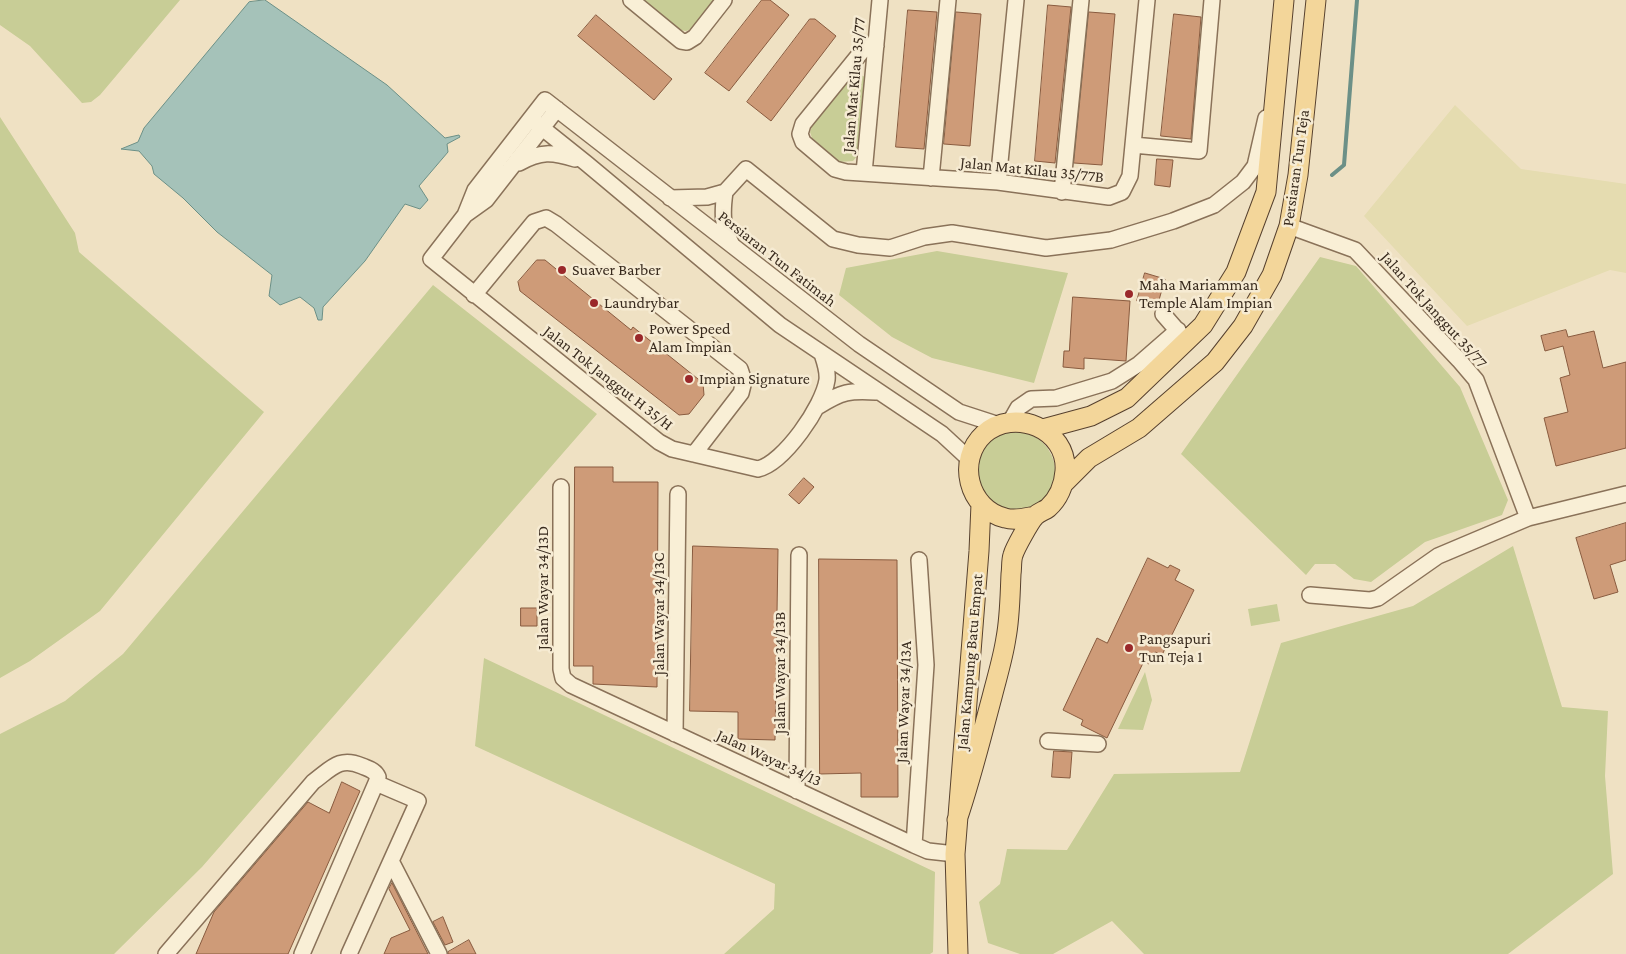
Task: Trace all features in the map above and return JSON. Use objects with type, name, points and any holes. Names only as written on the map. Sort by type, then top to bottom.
[{"type":"main road","name":"Persiaran Tun Teja","points":[[1043,429],[1090,416],[1127,398],[1182,335],[1203,325],[1236,272],[1266,192],[1284,0]]},
{"type":"main road","name":"Persiaran Tun Teja","points":[[1064,484],[1089,458],[1140,428],[1215,362],[1242,326],[1272,275],[1289,226],[1298,175],[1316,0]]},
{"type":"main road","points":[[1027,422],[1043,429],[1056,441],[1063,454],[1064,484],[1058,497],[1048,508],[1035,516],[1020,519],[1006,518],[992,513],[981,504],[973,492],[969,478],[969,459],[972,450],[982,436],[1004,423],[1027,422]]},
{"type":"main road","name":"Jalan Kampung Batu Empat","points":[[958,954],[955,854],[981,504]]},
{"type":"main road","name":"Jalan Kampung Batu Empat","points":[[957,820],[971,782],[1006,638],[1013,555],[1035,516]]},
{"type":"street","points":[[632,0],[681,41],[687,42],[695,37],[724,0]]},
{"type":"street","name":"Jalan Mat Kilau 35/77","points":[[864,173],[880,0]]},
{"type":"street","points":[[931,178],[948,0]]},
{"type":"street","points":[[998,182],[1016,0]]},
{"type":"street","points":[[1062,192],[1082,0]]},
{"type":"street","name":"Jalan Mat Kilau 35/77B","points":[[876,46],[867,45],[802,124],[800,134],[804,142],[835,169],[864,173],[998,182],[1108,197],[1122,192],[1130,176],[1147,0]]},
{"type":"street","points":[[1133,145],[1199,151],[1212,0]]},
{"type":"street","points":[[670,198],[707,197],[725,192],[746,169],[832,239],[858,245],[890,248],[924,237],[952,233],[1046,248],[1111,240],[1173,221],[1214,205],[1244,182],[1255,166],[1278,62]]},
{"type":"street","name":"Persiaran Tun Fatimah","points":[[536,124],[551,104],[733,248],[859,344],[959,412],[1004,423]]},
{"type":"street","points":[[536,124],[586,163],[780,325],[942,434],[969,459]]},
{"type":"street","points":[[464,215],[486,200],[515,165],[536,124]]},
{"type":"street","points":[[464,215],[475,190],[536,124]]},
{"type":"street","points":[[515,165],[536,154],[557,154],[586,163]]},
{"type":"street","points":[[725,192],[722,212],[723,228],[733,248]]},
{"type":"street","name":"Jalan Tok Janggut H 35/H","points":[[464,215],[431,259],[659,442],[672,449],[758,469],[768,467],[778,458],[819,406]]},
{"type":"street","points":[[474,295],[534,222],[546,218],[556,224],[740,369],[744,381],[741,393],[694,454]]},
{"type":"street","name":"Jalan Tok Janggut 35/77","points":[[1289,226],[1356,250],[1476,380],[1528,518]]},
{"type":"street","points":[[1004,423],[1018,408],[1030,399],[1056,398],[1112,381],[1182,335],[1163,314]]},
{"type":"street","points":[[819,406],[828,370],[822,354]]},
{"type":"street","points":[[819,406],[836,395],[845,392],[878,392]]},
{"type":"street","name":"Jalan Wayar 34/13D","points":[[561,487],[561,669],[563,678],[571,686]]},
{"type":"street","name":"Jalan Wayar 34/13C","points":[[675,734],[678,494]]},
{"type":"street","points":[[1310,595],[1370,600],[1378,598],[1438,556],[1528,518],[1626,494]]},
{"type":"street","name":"Jalan Wayar 34/13B","points":[[797,790],[799,555]]},
{"type":"street","name":"Jalan Wayar 34/13A","points":[[914,845],[926,666],[919,560]]},
{"type":"street","name":"Jalan Wayar 34/13","points":[[571,686],[914,845],[928,851],[955,854]]},
{"type":"street","points":[[1048,741],[1098,744]]},
{"type":"street","points":[[166,954],[313,782],[340,762],[352,761],[377,774],[376,783],[302,954]]},
{"type":"street","points":[[349,954],[418,801],[376,783]]},
{"type":"street","points":[[391,861],[439,954]]},
{"type":"shaded area","points":[[1455,105],[1521,169],[1626,184],[1626,273],[1610,270],[1467,326],[1364,216]]},
{"type":"green space","points":[[0,0],[180,0],[100,95],[91,102],[82,103],[30,46],[0,25]]},
{"type":"green space","points":[[643,0],[714,0],[691,29],[686,31],[680,30]]},
{"type":"green space","points":[[859,74],[865,77],[858,155],[853,161],[839,162],[812,138],[810,132],[812,126],[853,75]]},
{"type":"green space","points":[[0,117],[75,233],[79,252],[264,412],[100,611],[30,661],[0,678]]},
{"type":"green space","points":[[937,251],[1068,273],[1034,383],[932,358],[892,337],[839,295],[846,268]]},
{"type":"green space","points":[[1320,257],[1356,266],[1460,387],[1508,500],[1502,515],[1425,542],[1371,582],[1354,579],[1335,564],[1315,564],[1306,575],[1181,454]]},
{"type":"green space","points":[[433,285],[597,414],[202,867],[114,954],[0,954],[0,734],[65,701],[123,654]]},
{"type":"green space","points":[[1016,432],[1031,435],[1044,443],[1052,456],[1055,471],[1052,486],[1044,499],[1031,507],[1016,510],[1001,507],[988,499],[980,486],[977,471],[980,456],[988,443],[1001,435]]},
{"type":"green space","points":[[1513,546],[1562,707],[1608,711],[1605,776],[1613,874],[1508,954],[1144,954],[1112,921],[1053,954],[1020,954],[988,943],[979,902],[1000,884],[1007,849],[1067,850],[1114,774],[1240,772],[1281,643],[1413,606]]},
{"type":"green space","points":[[1277,604],[1280,621],[1251,626],[1248,609]]},
{"type":"green space","points":[[484,658],[935,872],[933,952],[930,954],[724,954],[774,909],[775,884],[475,746]]},
{"type":"green space","points":[[1145,672],[1152,700],[1143,730],[1118,729]]},
{"type":"water","points":[[265,0],[387,85],[445,138],[459,135],[460,137],[447,144],[448,152],[419,186],[428,200],[420,209],[405,204],[365,261],[323,307],[322,320],[318,320],[314,308],[300,297],[280,305],[269,296],[272,275],[217,232],[183,198],[154,174],[152,166],[139,151],[121,149],[138,142],[144,128],[249,2]]},
{"type":"building","points":[[762,0],[770,0],[789,15],[729,91],[705,73]]},
{"type":"building","points":[[1048,5],[1071,7],[1055,163],[1035,161]]},
{"type":"building","points":[[908,10],[937,12],[924,149],[896,147]]},
{"type":"building","points":[[956,12],[981,14],[970,146],[944,144]]},
{"type":"building","points":[[1089,12],[1115,14],[1102,165],[1074,163]]},
{"type":"building","points":[[1174,14],[1201,17],[1191,139],[1161,136]]},
{"type":"building","points":[[596,15],[672,79],[654,100],[578,36]]},
{"type":"building","points":[[810,19],[815,19],[836,36],[771,121],[747,102]]},
{"type":"building","points":[[1157,159],[1173,160],[1170,187],[1155,185]]},
{"type":"building","points":[[537,260],[545,260],[631,330],[633,327],[703,383],[704,395],[689,414],[679,415],[520,291],[518,282]]},
{"type":"building","points":[[1145,273],[1165,279],[1157,307],[1137,301]]},
{"type":"building","points":[[1073,297],[1130,301],[1126,361],[1084,358],[1084,369],[1063,367],[1064,351],[1069,351]]},
{"type":"building","points":[[1566,330],[1568,337],[1594,331],[1603,368],[1626,362],[1626,448],[1556,466],[1544,418],[1568,412],[1560,378],[1570,375],[1563,346],[1545,351],[1541,336]]},
{"type":"building","points":[[575,467],[613,467],[613,482],[658,482],[657,687],[593,684],[593,666],[574,666]]},
{"type":"building","points":[[804,478],[814,487],[799,504],[789,495]]},
{"type":"building","points":[[1626,523],[1626,560],[1610,565],[1618,592],[1594,599],[1576,538]]},
{"type":"building","points":[[693,546],[778,549],[775,740],[738,739],[738,712],[690,711]]},
{"type":"building","name":"Pangsapuri Tun Teja 1","points":[[1148,558],[1168,568],[1170,565],[1180,570],[1175,580],[1194,590],[1162,655],[1155,652],[1149,664],[1144,661],[1107,738],[1081,725],[1083,720],[1063,710],[1097,638],[1107,643]]},
{"type":"building","points":[[819,559],[897,560],[898,797],[861,797],[861,773],[820,774]]},
{"type":"building","points":[[521,608],[537,608],[537,626],[521,626]]},
{"type":"building","points":[[1054,751],[1072,752],[1070,778],[1052,777]]},
{"type":"building","points":[[342,782],[360,791],[288,954],[196,954],[214,912],[308,802],[329,813]]},
{"type":"building","points":[[392,883],[428,954],[384,954],[391,938],[410,930],[389,889]]},
{"type":"building","points":[[443,917],[453,942],[445,945],[433,922]]},
{"type":"building","points":[[469,940],[476,954],[448,954],[448,952]]},
{"type":"waterway","points":[[1332,175],[1344,165],[1357,0]]},
{"type":"place","name":"Suaver Barber","points":[[562,270]]},
{"type":"place","name":"Maha Mariamman Temple Alam Impian","points":[[1129,294]]},
{"type":"place","name":"Laundrybar","points":[[594,303]]},
{"type":"place","name":"Power Speed Alam Impian","points":[[639,338]]},
{"type":"place","name":"Impian Signature","points":[[689,379]]},
{"type":"place","name":"Pangsapuri Tun Teja 1","points":[[1129,648]]}]
